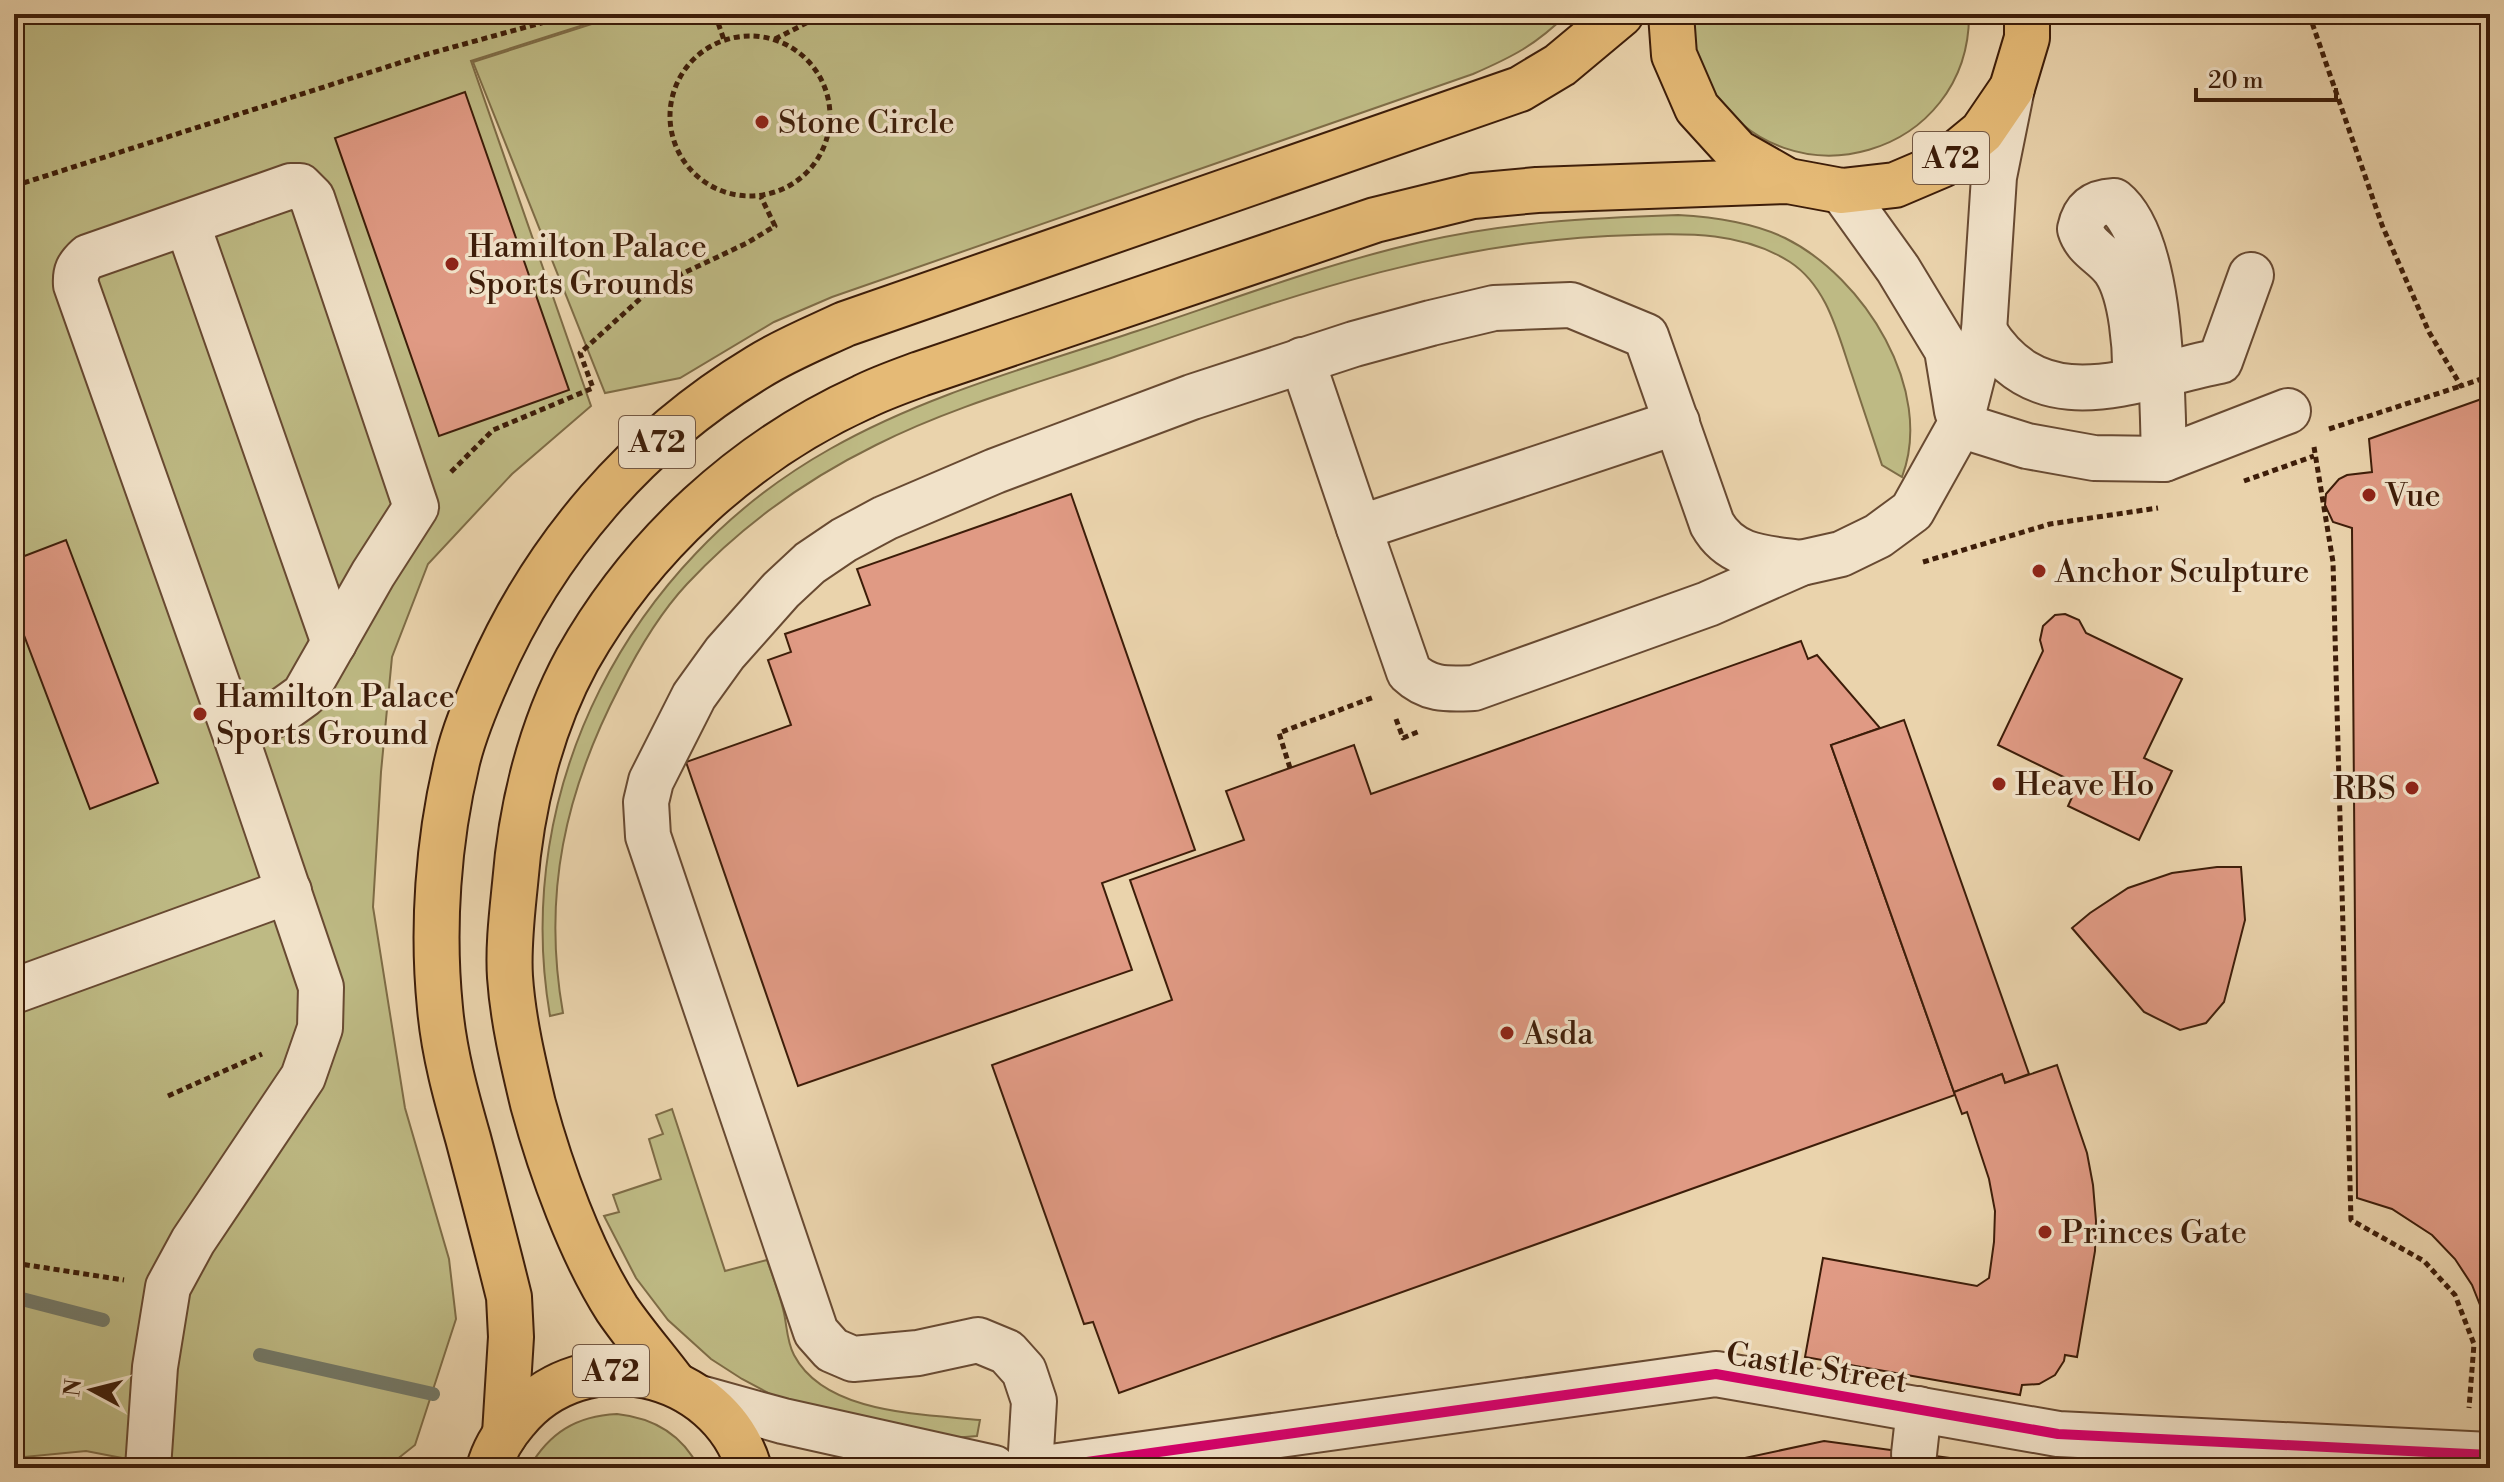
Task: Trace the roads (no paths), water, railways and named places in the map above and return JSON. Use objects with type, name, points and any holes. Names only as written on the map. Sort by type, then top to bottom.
[{"type":"main road","name":"A72","points":[[492,1458],[511,1337],[509,1297],[444,1040],[437,953],[439,893],[451,790],[473,710],[497,655],[526,602],[584,515],[624,472],[665,435],[734,383],[787,351],[845,324],[1520,89],[1560,65],[1621,14]]},
{"type":"main road","name":"A72","points":[[1671,14],[1674,55],[1697,108],[1737,152],[1788,181]]},
{"type":"main road","name":"A72","points":[[749,1468],[744,1451],[726,1423],[688,1391],[617,1308],[585,1246],[541,1135],[516,1025],[510,975],[517,855],[539,754],[576,662],[609,608],[645,561],[688,517],[738,474],[811,424],[862,397],[920,374],[1375,220],[1486,194],[1537,190],[1788,181],[1842,191],[1895,185],[1942,165],[1982,132],[2012,88],[2034,22]]},
{"type":"main road","name":"A72","points":[[492,1458],[525,1409],[550,1390],[580,1377],[611,1371],[633,1372],[688,1391]]},
{"type":"street","points":[[1302,360],[1409,672],[1421,684],[1435,688],[1474,688],[1708,604],[1801,563],[1841,554],[1878,536],[1912,511],[1960,425],[1984,331],[1994,177],[2012,88]]},
{"type":"street","points":[[148,1468],[155,1367],[166,1298],[193,1241],[303,1077],[320,1028],[321,987],[76,285],[77,269],[88,257],[291,186],[300,186],[308,192],[416,507],[373,574],[304,695],[279,713],[235,734]]},
{"type":"street","points":[[1842,191],[1898,269],[1947,350],[1960,425]]},
{"type":"street","points":[[187,223],[334,643]]},
{"type":"street","points":[[1984,331],[2009,365],[2050,385],[2085,389],[2220,361],[2251,275]]},
{"type":"street","points":[[1030,1468],[1034,1401],[1024,1371],[1007,1352],[978,1340],[918,1353],[853,1359],[832,1350],[816,1332],[648,836],[646,802],[651,781],[694,696],[725,653],[781,590],[810,563],[885,518],[995,471],[1192,397],[1354,344],[1494,308],[1571,305],[1646,336],[1712,524],[1721,540],[1740,551],[1768,559],[1801,563]]},
{"type":"street","points":[[2148,376],[2164,459]]},
{"type":"street","points":[[1359,528],[1677,422]]},
{"type":"street","points":[[1960,425],[2027,446],[2094,458],[2164,459],[2301,422]]},
{"type":"street","points":[[14,991],[289,891]]},
{"type":"street","name":"Castle Street","points":[[1044,1468],[1716,1374],[2058,1434],[2477,1454]]},
{"type":"street","points":[[688,1391],[798,1424],[994,1468]]},
{"type":"street","points":[[1914,1454],[1919,1409]]},
{"type":"waterway","points":[[14,1297],[103,1320]]},
{"type":"waterway","points":[[260,1355],[433,1394]]},
{"type":"place","name":"Stone Circle","points":[[762,122]]},
{"type":"place","name":"Hamilton Palace Sports Grounds","points":[[452,264]]},
{"type":"place","name":"Vue","points":[[2369,495]]},
{"type":"place","name":"Anchor Sculpture","points":[[2039,571]]},
{"type":"place","name":"Hamilton Palace Sports Ground","points":[[200,714]]},
{"type":"place","name":"Heave Ho","points":[[1999,784]]},
{"type":"place","name":"RBS","points":[[2412,788]]},
{"type":"place","name":"Asda","points":[[1507,1033]]},
{"type":"place","name":"Princes Gate","points":[[2045,1232]]}]
